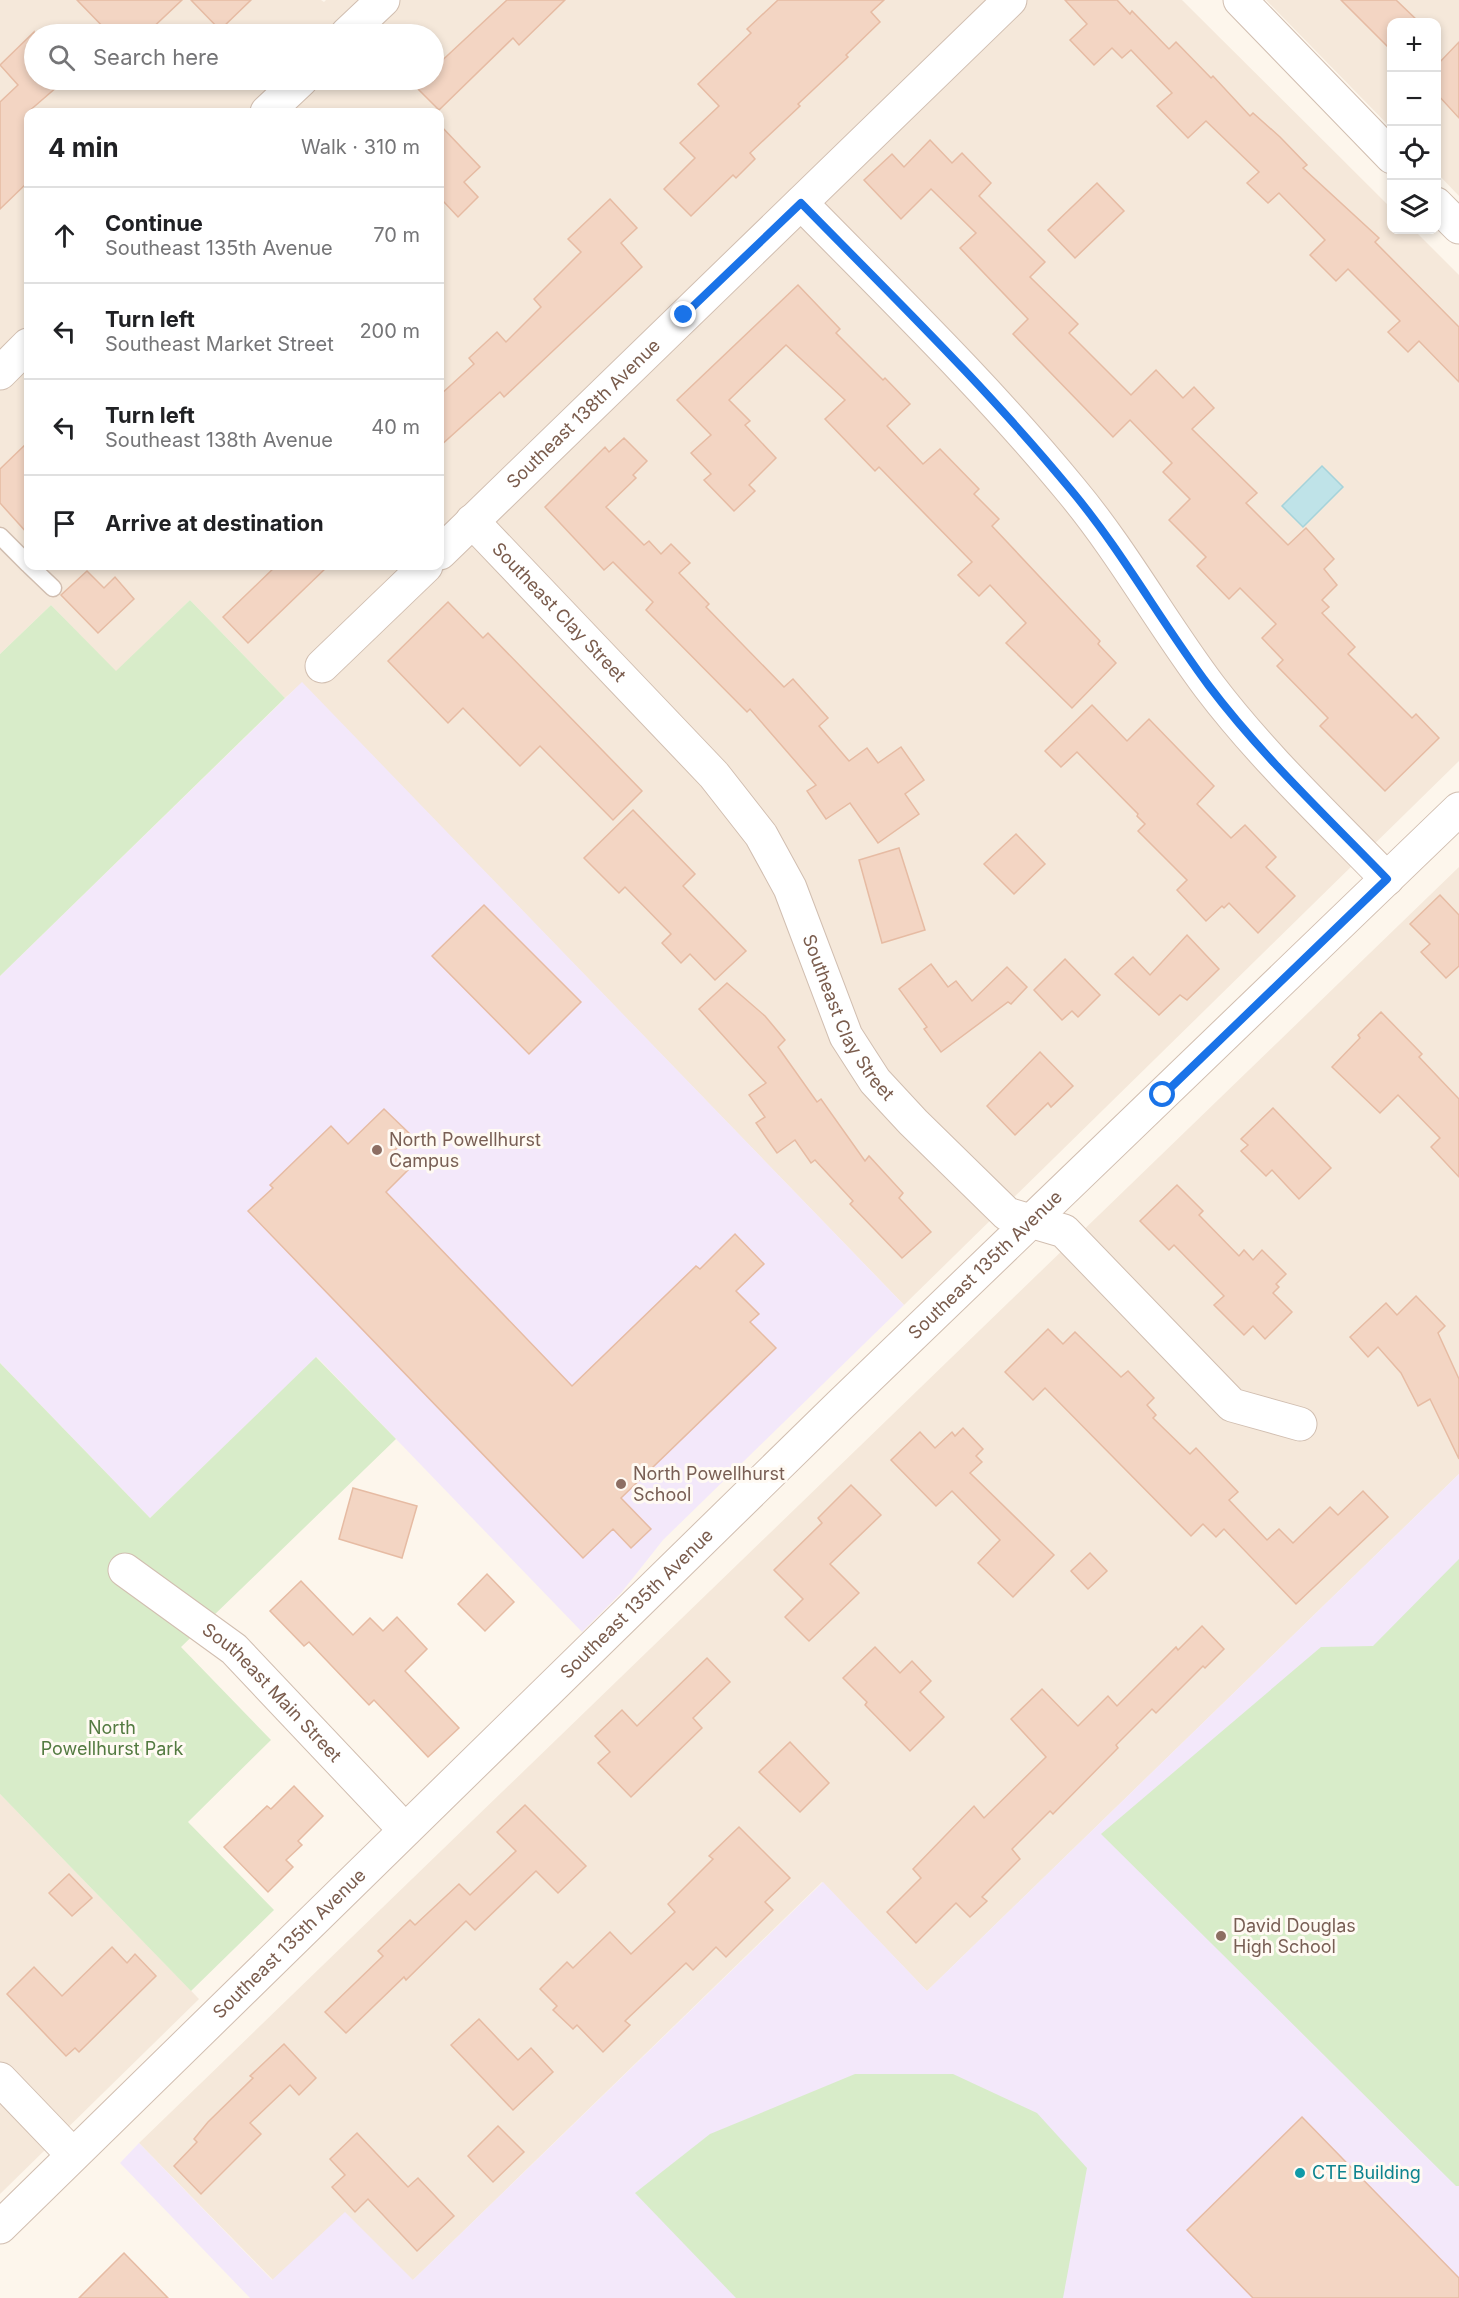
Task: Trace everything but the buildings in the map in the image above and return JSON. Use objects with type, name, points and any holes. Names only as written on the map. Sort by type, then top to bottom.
[{"type":"street","points":[[357,24],[382,0]]},
{"type":"street","name":"Southeast 138th Avenue","points":[[444,549],[1010,0]]},
{"type":"street","points":[[1240,0],[1387,152]]},
{"type":"street","points":[[271,108],[290,90]]},
{"type":"street","points":[[801,203],[998,404],[1073,492],[1113,545],[1209,685],[1262,750],[1387,879]]},
{"type":"street","points":[[1441,208],[1459,227]]},
{"type":"street","points":[[0,373],[24,349]]},
{"type":"street","name":"Southeast Clay Street","points":[[472,521],[714,775],[762,835],[790,888],[846,1036],[875,1081],[913,1122],[1007,1214],[1064,1230],[1232,1405],[1300,1424]]},
{"type":"street","points":[[322,666],[422,570]]},
{"type":"street","name":"Southeast 135th Avenue","points":[[0,2227],[1031,1221],[1459,809]]},
{"type":"street","name":"Southeast Main Street","points":[[125,1570],[234,1649],[405,1830]]},
{"type":"street","points":[[0,2079],[73,2155]]},
{"type":"lane","points":[[0,536],[24,560]]},
{"type":"lane","points":[[34,570],[53,588]]},
{"type":"shaded area","points":[[0,0],[321,0],[324,2],[326,0],[1182,0],[1387,204],[1387,234],[1418,234],[1459,275],[1459,761],[904,1305],[302,683],[285,698],[190,600],[116,672],[51,605],[0,654]]},
{"type":"shaded area","points":[[1266,0],[1459,0],[1459,196],[1441,177],[1441,18],[1387,18],[1387,124]]},
{"type":"shaded area","name":"North Powellhurst Campus","points":[[302,682],[904,1305],[663,1540],[621,1593],[582,1632],[317,1357],[150,1518],[0,1363],[0,976]]},
{"type":"shaded area","points":[[1459,867],[1459,1474],[927,1991],[822,1882],[412,2281],[273,2280],[139,2143]]},
{"type":"shaded area","name":"David Douglas High School","points":[[1459,1474],[1459,2298],[250,2298],[120,2163],[139,2143],[272,2280],[345,2212],[413,2280],[823,1882],[927,1991]]},
{"type":"shaded area","points":[[0,1794],[199,1999],[0,2194]]},
{"type":"green space","points":[[190,600],[285,698],[0,976],[0,654],[51,605],[116,671]]},
{"type":"green space","name":"North Powellhurst Park","points":[[316,1357],[396,1439],[181,1647],[271,1740],[188,1822],[274,1910],[191,1991],[0,1794],[0,1363],[150,1518]]},
{"type":"green space","points":[[1459,1559],[1459,2186],[1456,2186],[1101,1834],[1321,1647],[1373,1646]]},
{"type":"green space","points":[[855,2074],[953,2074],[1037,2113],[1087,2168],[1063,2298],[736,2298],[635,2193],[710,2134]]},
{"type":"water","points":[[1322,466],[1343,487],[1303,527],[1282,506]]},
{"type":"place","name":"North Powellhurst Campus","points":[[377,1150]]},
{"type":"place","name":"North Powellhurst School","points":[[621,1484]]},
{"type":"place","name":"David Douglas High School","points":[[1221,1936]]},
{"type":"place","name":"CTE Building","points":[[1300,2173]]},
{"type":"route","points":[[684,315],[801,203],[998,404],[1073,492],[1113,545],[1209,685],[1262,750],[1387,879],[1163,1095]]}]
